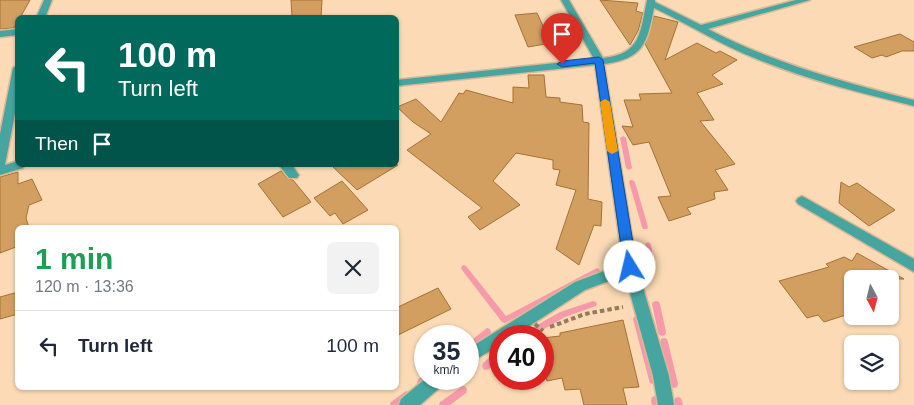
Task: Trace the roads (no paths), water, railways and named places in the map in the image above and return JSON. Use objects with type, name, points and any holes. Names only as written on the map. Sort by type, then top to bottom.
[{"type":"street","points":[[41,15],[48,0]]},
{"type":"street","points":[[565,0],[599,60],[630,267],[661,376],[666,405]]},
{"type":"street","points":[[700,28],[806,0]]},
{"type":"street","points":[[399,83],[620,58],[630,55],[640,40],[651,2],[723,41],[769,60],[856,88],[914,103]]},
{"type":"street","points":[[0,34],[15,32]]},
{"type":"street","points":[[0,163],[15,84]]},
{"type":"street","points":[[0,171],[15,166]]},
{"type":"street","points":[[287,167],[293,175]]},
{"type":"street","points":[[802,201],[914,266]]},
{"type":"street","points":[[479,350],[580,286],[630,267]]},
{"type":"street","points":[[407,405],[424,390]]},
{"type":"waterway","points":[[623,138],[629,168]]},
{"type":"waterway","points":[[632,182],[645,227]]},
{"type":"waterway","points":[[648,245],[652,269]]},
{"type":"waterway","points":[[616,263],[624,259],[626,253]]},
{"type":"waterway","points":[[464,268],[505,320],[597,271]]},
{"type":"waterway","points":[[544,325],[563,314],[593,304]]},
{"type":"waterway","points":[[656,304],[662,332]]},
{"type":"waterway","points":[[637,319],[653,380]]},
{"type":"waterway","points":[[479,338],[487,332]]},
{"type":"waterway","points":[[664,342],[674,384]]},
{"type":"waterway","points":[[443,405],[463,390]]},
{"type":"waterway","points":[[394,405],[406,395]]},
{"type":"waterway","points":[[655,400],[656,405]]},
{"type":"waterway","points":[[678,401],[679,405]]}]
